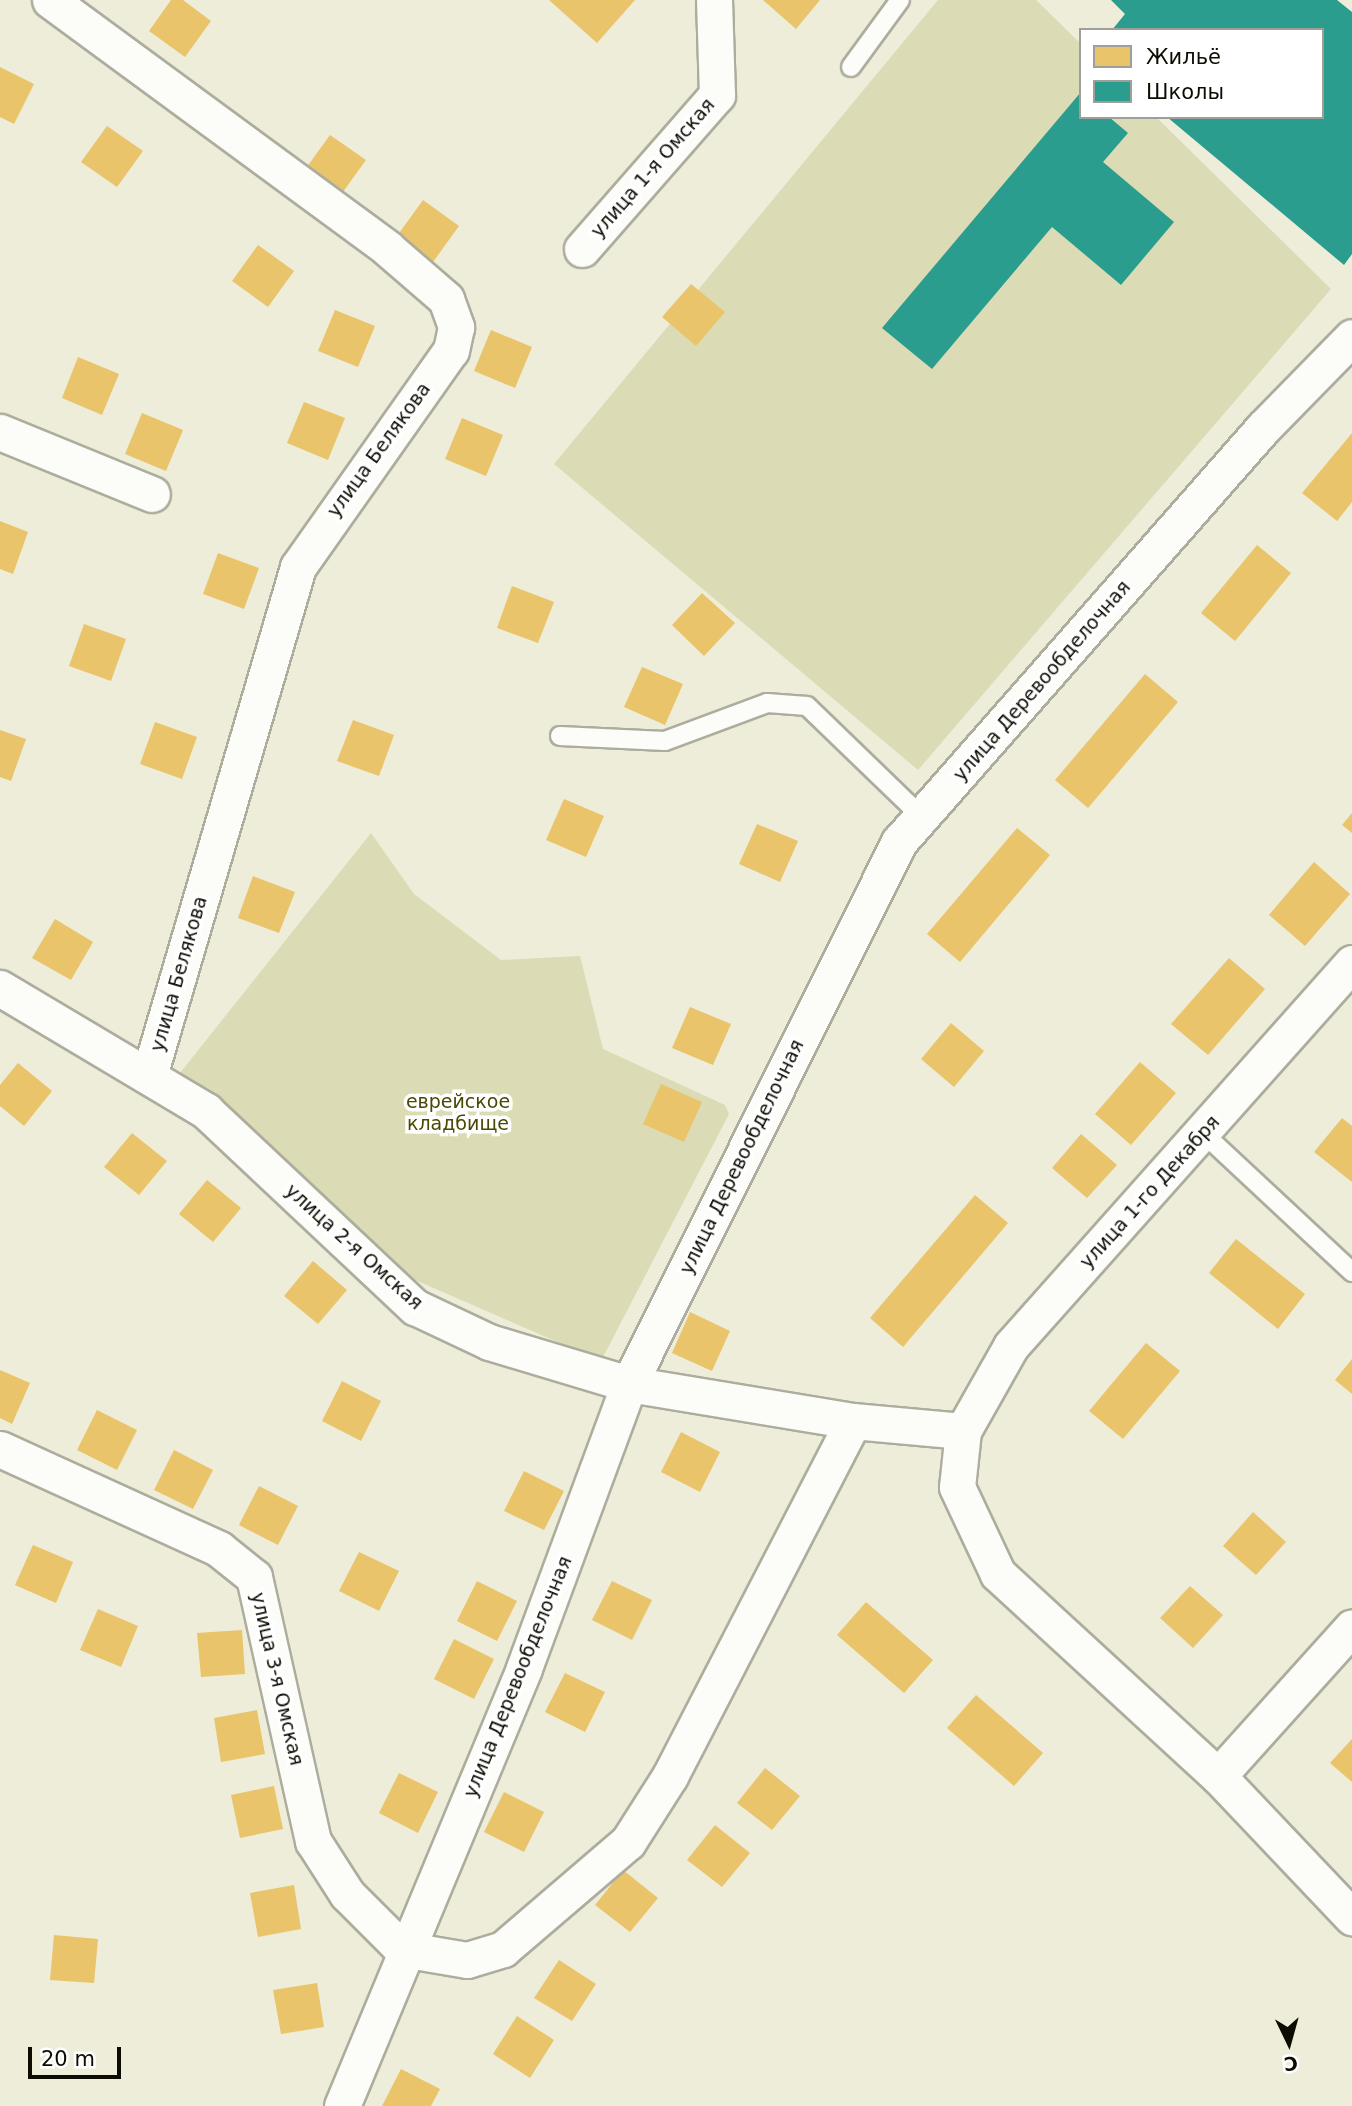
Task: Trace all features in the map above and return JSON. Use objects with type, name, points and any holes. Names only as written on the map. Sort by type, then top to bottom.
[{"type":"street","name":"улица Белякова","points":[[50,0],[387,248],[446,299],[456,327],[451,350],[298,567],[149,1076]]},
{"type":"street","name":"улица 1-я Омская","points":[[582,249],[717,96],[714,0]]},
{"type":"street","name":"улица Деревообделочная","points":[[342,2106],[402,1949],[524,1668],[629,1384],[899,842],[1263,428],[1352,337]]},
{"type":"street","points":[[0,432],[152,494]]},
{"type":"street","name":"улица 1-го Декабря","points":[[963,1431],[1011,1346],[1352,963]]},
{"type":"street","name":"улица 2-я Омская","points":[[0,988],[206,1111],[415,1307],[489,1342],[629,1384],[853,1422],[963,1431]]},
{"type":"street","points":[[402,1949],[467,1960],[503,1949],[628,1842],[676,1764],[853,1422]]},
{"type":"street","points":[[963,1431],[957,1488],[998,1574],[1218,1776],[1352,1917]]},
{"type":"street","name":"улица 3-я Омская","points":[[0,1449],[219,1549],[254,1577],[313,1841],[347,1894],[402,1949]]},
{"type":"street","points":[[1218,1776],[1352,1627]]},
{"type":"lane","points":[[851,67],[900,0]]},
{"type":"lane","points":[[560,736],[665,740],[767,703],[807,706],[922,817]]},
{"type":"lane","points":[[1203,1133],[1352,1272]]},
{"type":"green space","points":[[938,0],[1036,0],[1079,42],[1079,119],[1158,119],[1331,289],[918,770],[554,464]]},
{"type":"green space","name":"еврейское кладбище","points":[[371,833],[414,894],[501,960],[580,956],[603,1049],[725,1105],[729,1114],[601,1361],[399,1273],[180,1073]]},
{"type":"building: Жильё","points":[[171,0],[183,0],[211,21],[185,57],[149,31]]},
{"type":"building: Жильё","points":[[549,0],[635,0],[597,43]]},
{"type":"building: Жильё","points":[[763,0],[820,0],[796,29]]},
{"type":"building: Жильё","points":[[0,67],[34,84],[14,124],[0,117]]},
{"type":"building: Жильё","points":[[107,126],[143,151],[117,187],[81,162]]},
{"type":"building: Жильё","points":[[330,135],[366,160],[340,196],[304,171]]},
{"type":"building: Жильё","points":[[423,200],[459,226],[433,262],[397,236]]},
{"type":"building: Жильё","points":[[258,245],[294,271],[268,307],[232,281]]},
{"type":"building: Жильё","points":[[691,284],[725,312],[696,346],[662,317]]},
{"type":"building: Жильё","points":[[335,310],[375,326],[358,367],[318,351]]},
{"type":"building: Жильё","points":[[491,330],[532,347],[515,388],[474,371]]},
{"type":"building: Жильё","points":[[78,357],[119,374],[102,415],[62,398]]},
{"type":"building: Жильё","points":[[304,402],[345,418],[328,460],[287,443]]},
{"type":"building: Жильё","points":[[142,413],[183,430],[166,471],[125,454]]},
{"type":"building: Жильё","points":[[462,418],[503,435],[486,476],[445,459]]},
{"type":"building: Жильё","points":[[1352,433],[1352,502],[1337,521],[1302,493]]},
{"type":"building: Жильё","points":[[0,521],[28,532],[13,574],[0,569]]},
{"type":"building: Жильё","points":[[1257,545],[1291,573],[1235,641],[1201,613]]},
{"type":"building: Жильё","points":[[218,553],[259,568],[244,609],[203,594]]},
{"type":"building: Жильё","points":[[512,586],[554,602],[538,643],[497,628]]},
{"type":"building: Жильё","points":[[702,593],[735,623],[704,656],[672,625]]},
{"type":"building: Жильё","points":[[84,624],[126,639],[111,681],[69,666]]},
{"type":"building: Жильё","points":[[642,667],[683,684],[665,725],[624,707]]},
{"type":"building: Жильё","points":[[1145,674],[1178,702],[1088,808],[1055,780]]},
{"type":"building: Жильё","points":[[353,720],[394,735],[379,776],[337,761]]},
{"type":"building: Жильё","points":[[155,722],[197,737],[182,779],[140,764]]},
{"type":"building: Жильё","points":[[0,730],[26,739],[11,781],[0,777]]},
{"type":"building: Жильё","points":[[564,799],[604,816],[586,857],[546,840]]},
{"type":"building: Жильё","points":[[1352,813],[1352,833],[1342,825]]},
{"type":"building: Жильё","points":[[757,824],[798,841],[780,882],[739,864]]},
{"type":"building: Жильё","points":[[1017,828],[1050,855],[960,962],[927,934]]},
{"type":"building: Жильё","points":[[1314,862],[1350,894],[1305,946],[1269,915]]},
{"type":"building: Жильё","points":[[253,876],[295,892],[279,933],[238,918]]},
{"type":"building: Жильё","points":[[55,919],[93,942],[71,980],[32,958]]},
{"type":"building: Жильё","points":[[1229,958],[1265,989],[1208,1055],[1171,1024]]},
{"type":"building: Жильё","points":[[690,1007],[731,1024],[713,1065],[672,1048]]},
{"type":"building: Жильё","points":[[951,1023],[984,1051],[954,1087],[921,1059]]},
{"type":"building: Жильё","points":[[1140,1062],[1176,1093],[1131,1145],[1095,1114]]},
{"type":"building: Жильё","points":[[18,1063],[52,1091],[24,1126],[0,1106],[0,1085]]},
{"type":"building: Жильё","points":[[661,1084],[702,1102],[684,1142],[643,1124]]},
{"type":"building: Жильё","points":[[1342,1118],[1352,1126],[1352,1182],[1314,1152]]},
{"type":"building: Жильё","points":[[132,1133],[167,1161],[139,1195],[104,1167]]},
{"type":"building: Жильё","points":[[1081,1134],[1117,1165],[1087,1198],[1052,1168]]},
{"type":"building: Жильё","points":[[207,1180],[241,1208],[213,1242],[179,1214]]},
{"type":"building: Жильё","points":[[975,1195],[1008,1223],[903,1347],[870,1318]]},
{"type":"building: Жильё","points":[[1236,1239],[1305,1294],[1278,1329],[1209,1273]]},
{"type":"building: Жильё","points":[[313,1261],[347,1290],[318,1324],[284,1296]]},
{"type":"building: Жильё","points":[[690,1312],[730,1331],[712,1371],[672,1353]]},
{"type":"building: Жильё","points":[[1146,1343],[1180,1371],[1123,1439],[1089,1411]]},
{"type":"building: Жильё","points":[[1352,1359],[1352,1394],[1335,1380]]},
{"type":"building: Жильё","points":[[0,1370],[30,1383],[12,1424],[0,1418]]},
{"type":"building: Жильё","points":[[342,1381],[381,1401],[361,1441],[322,1421]]},
{"type":"building: Жильё","points":[[97,1410],[137,1430],[117,1470],[77,1450]]},
{"type":"building: Жильё","points":[[681,1432],[720,1452],[700,1492],[661,1472]]},
{"type":"building: Жильё","points":[[174,1450],[213,1470],[193,1509],[154,1490]]},
{"type":"building: Жильё","points":[[524,1471],[564,1491],[544,1530],[504,1511]]},
{"type":"building: Жильё","points":[[259,1486],[298,1506],[278,1545],[239,1525]]},
{"type":"building: Жильё","points":[[1253,1512],[1286,1542],[1256,1575],[1223,1546]]},
{"type":"building: Жильё","points":[[33,1545],[73,1562],[56,1603],[15,1585]]},
{"type":"building: Жильё","points":[[359,1552],[399,1571],[379,1611],[339,1591]]},
{"type":"building: Жильё","points":[[477,1581],[517,1601],[497,1641],[457,1621]]},
{"type":"building: Жильё","points":[[612,1581],[652,1600],[632,1640],[592,1620]]},
{"type":"building: Жильё","points":[[1190,1586],[1223,1615],[1193,1648],[1160,1618]]},
{"type":"building: Жильё","points":[[866,1602],[933,1660],[904,1693],[837,1635]]},
{"type":"building: Жильё","points":[[98,1609],[138,1626],[121,1667],[80,1650]]},
{"type":"building: Жильё","points":[[242,1630],[245,1674],[201,1677],[197,1633]]},
{"type":"building: Жильё","points":[[454,1639],[494,1659],[474,1699],[434,1679]]},
{"type":"building: Жильё","points":[[565,1673],[605,1692],[585,1732],[545,1712]]},
{"type":"building: Жильё","points":[[976,1695],[1043,1753],[1014,1786],[947,1728]]},
{"type":"building: Жильё","points":[[257,1710],[265,1754],[221,1762],[214,1718]]},
{"type":"building: Жильё","points":[[1352,1739],[1352,1782],[1330,1763]]},
{"type":"building: Жильё","points":[[765,1768],[800,1796],[772,1830],[737,1803]]},
{"type":"building: Жильё","points":[[399,1773],[438,1792],[418,1833],[379,1813]]},
{"type":"building: Жильё","points":[[274,1786],[283,1829],[240,1838],[231,1795]]},
{"type":"building: Жильё","points":[[504,1792],[544,1812],[524,1852],[484,1832]]},
{"type":"building: Жильё","points":[[715,1825],[750,1853],[722,1887],[687,1860]]},
{"type":"building: Жильё","points":[[623,1870],[658,1898],[630,1932],[595,1905]]},
{"type":"building: Жильё","points":[[294,1885],[301,1929],[258,1937],[250,1893]]},
{"type":"building: Жильё","points":[[54,1935],[98,1939],[94,1983],[50,1980]]},
{"type":"building: Жильё","points":[[559,1960],[596,1984],[572,2021],[534,1998]]},
{"type":"building: Жильё","points":[[317,1983],[324,2027],[281,2034],[273,1990]]},
{"type":"building: Жильё","points":[[517,2016],[554,2040],[530,2078],[493,2054]]},
{"type":"building: Жильё","points":[[401,2069],[440,2089],[431,2106],[382,2106]]},
{"type":"building: Школы","points":[[1111,0],[1337,0],[1352,12],[1352,254],[1344,265],[1169,119],[1324,119],[1324,28],[1114,28],[1125,14]]},
{"type":"building: Школы","points":[[1079,94],[1079,119],[1111,119],[1128,133],[1103,162],[1174,222],[1121,285],[1052,227],[932,369],[882,328]]}]
